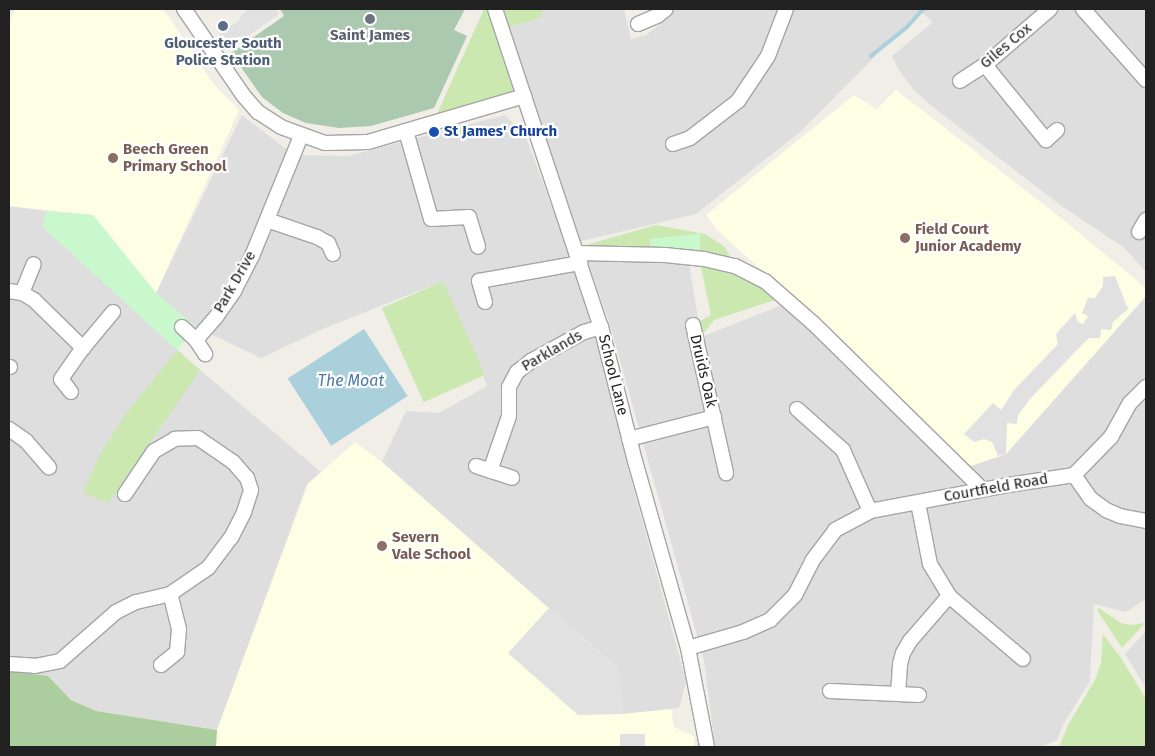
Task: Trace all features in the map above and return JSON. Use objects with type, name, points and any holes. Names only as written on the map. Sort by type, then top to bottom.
[{"type":"street","points":[[184,9],[243,95],[258,112],[280,127],[325,143],[368,142],[524,96]]},
{"type":"street","name":"School Lane","points":[[495,9],[601,327],[630,440],[688,648],[707,747]]},
{"type":"street","points":[[638,24],[657,16],[666,9]]},
{"type":"street","points":[[673,144],[690,138],[738,101],[768,56],[786,9]]},
{"type":"street","name":"Giles Cox","points":[[960,81],[985,65],[1050,9]]},
{"type":"street","points":[[1083,9],[1146,80]]},
{"type":"street","points":[[985,65],[1046,140],[1057,130]]},
{"type":"street","points":[[406,131],[431,219],[469,216],[478,247]]},
{"type":"street","name":"Park Drive","points":[[196,340],[216,317],[234,291],[252,256],[301,136]]},
{"type":"street","points":[[267,220],[316,237],[328,244],[333,254]]},
{"type":"street","points":[[485,302],[479,281],[578,258],[666,254],[704,259],[735,266],[764,281],[813,323],[983,490]]},
{"type":"street","points":[[34,264],[15,292],[34,300],[83,348]]},
{"type":"street","points":[[72,392],[61,379],[83,348],[113,312]]},
{"type":"street","name":"Druids Oak","points":[[693,325],[726,473]]},
{"type":"street","points":[[182,327],[196,340],[205,354]]},
{"type":"street","name":"Parklands","points":[[490,471],[509,416],[509,387],[516,372],[531,361],[584,332],[601,327]]},
{"type":"street","points":[[1146,387],[1130,403],[1111,437],[1074,474],[1091,499],[1106,510],[1120,516],[1146,521]]},
{"type":"street","points":[[797,409],[843,450],[870,511]]},
{"type":"street","name":"Druids Oak","points":[[630,440],[714,416]]},
{"type":"street","points":[[9,429],[26,441],[49,467]]},
{"type":"street","points":[[9,664],[35,666],[60,661],[116,612],[136,602],[170,594],[208,568],[230,538],[244,512],[251,490],[248,478],[233,462],[198,438],[174,439],[154,451],[125,494]]},
{"type":"street","points":[[476,466],[512,478]]},
{"type":"street","name":"Courtfield Road","points":[[688,648],[743,632],[770,620],[795,595],[812,561],[835,530],[870,511],[1074,474]]},
{"type":"street","points":[[918,503],[930,564],[949,596],[1023,659]]},
{"type":"street","points":[[161,665],[177,652],[179,629],[170,594]]},
{"type":"street","points":[[898,694],[900,664],[903,653],[949,596]]},
{"type":"street","points":[[830,691],[919,695]]},
{"type":"shaded area","name":"Beech Green Primary School","points":[[15,9],[162,9],[214,85],[239,110],[156,293],[93,215],[9,206],[9,23]]},
{"type":"shaded area","points":[[249,9],[276,9],[279,14],[234,46],[229,38],[224,41],[220,34],[241,19],[240,16]]},
{"type":"shaded area","points":[[280,9],[465,9],[454,30],[467,36],[434,108],[371,126],[339,128],[306,123],[283,113],[262,97],[231,53],[284,16]]},
{"type":"shaded area","points":[[542,9],[624,9],[631,39],[646,35],[671,16],[675,9],[1146,9],[1146,272],[1123,247],[1060,205],[929,104],[912,88],[897,67],[892,56],[933,22],[920,11],[800,132],[696,214],[577,242],[507,28],[542,17]]},
{"type":"shaded area","name":"Field Court Junior Academy","points":[[896,90],[1056,214],[1146,288],[1146,296],[1006,454],[968,467],[823,326],[717,230],[706,215],[854,95],[877,109]]},
{"type":"shaded area","points":[[242,115],[294,155],[348,156],[505,115],[526,137],[591,314],[629,472],[686,681],[679,708],[623,714],[616,667],[382,462],[406,411],[439,413],[487,386],[443,281],[325,328],[261,358],[196,327],[156,293]]},
{"type":"shaded area","points":[[9,206],[46,211],[43,227],[200,370],[321,472],[307,484],[217,730],[96,711],[71,700],[48,676],[9,671]]},
{"type":"shaded area","points":[[587,259],[689,263],[701,337],[782,305],[859,376],[968,467],[1006,454],[1146,296],[1146,599],[1126,612],[1094,604],[1090,681],[1064,723],[1057,740],[1041,747],[715,747],[704,660],[610,325]]},
{"type":"shaded area","points":[[1115,276],[1128,309],[1113,322],[1111,330],[1101,329],[1100,338],[1089,338],[1075,352],[1031,398],[1018,415],[1017,424],[1007,423],[1006,454],[998,456],[992,442],[984,439],[974,442],[964,434],[993,403],[1001,410],[1014,390],[1058,344],[1056,334],[1075,313],[1078,322],[1083,324],[1088,316],[1082,313],[1088,298],[1095,298],[1103,286],[1103,277]]},
{"type":"shaded area","name":"Severn Vale School","points":[[355,442],[382,462],[617,668],[623,714],[671,709],[674,727],[694,736],[694,747],[216,747],[217,730],[308,484]]},
{"type":"shaded area","points":[[549,608],[617,668],[623,714],[578,715],[508,653]]},
{"type":"shaded area","points":[[1146,631],[1146,688],[1125,654]]},
{"type":"shaded area","points":[[620,734],[645,734],[645,747],[620,747]]},
{"type":"green space","points":[[484,9],[495,9],[524,96],[433,123]]},
{"type":"green space","points":[[501,9],[542,9],[542,17],[507,28]]},
{"type":"green space","points":[[46,211],[93,215],[156,293],[196,327],[177,350],[43,227]]},
{"type":"green space","points":[[656,225],[705,234],[725,247],[731,259],[700,254],[700,234],[651,239],[649,252],[579,247]]},
{"type":"green space","points":[[700,234],[700,254],[651,248],[650,239]]},
{"type":"green space","points":[[699,258],[784,297],[714,320],[697,342],[693,325],[711,315]]},
{"type":"green space","points":[[443,281],[485,375],[424,402],[382,308]]},
{"type":"green space","points":[[177,350],[200,370],[109,503],[83,493],[100,454],[125,415]]},
{"type":"green space","points":[[1099,608],[1121,623],[1131,625],[1145,623],[1122,648],[1097,610]]},
{"type":"green space","points":[[1103,634],[1121,658],[1146,699],[1146,747],[1059,747],[1068,725],[1095,680],[1101,663]]},
{"type":"green space","points":[[9,671],[48,676],[71,700],[96,711],[217,730],[216,747],[9,747]]},
{"type":"water","name":"The Moat","points":[[364,329],[408,396],[331,446],[288,379]]},
{"type":"waterway","points":[[871,56],[907,27],[923,9]]},
{"type":"place","name":"Saint James","points":[[370,19]]},
{"type":"place","name":"Gloucester South Police Station","points":[[223,26]]},
{"type":"place","name":"St James' Church","points":[[434,132]]},
{"type":"place","name":"Beech Green Primary School","points":[[113,158]]},
{"type":"place","name":"Field Court Junior Academy","points":[[905,238]]},
{"type":"place","name":"Severn Vale School","points":[[382,546]]}]
